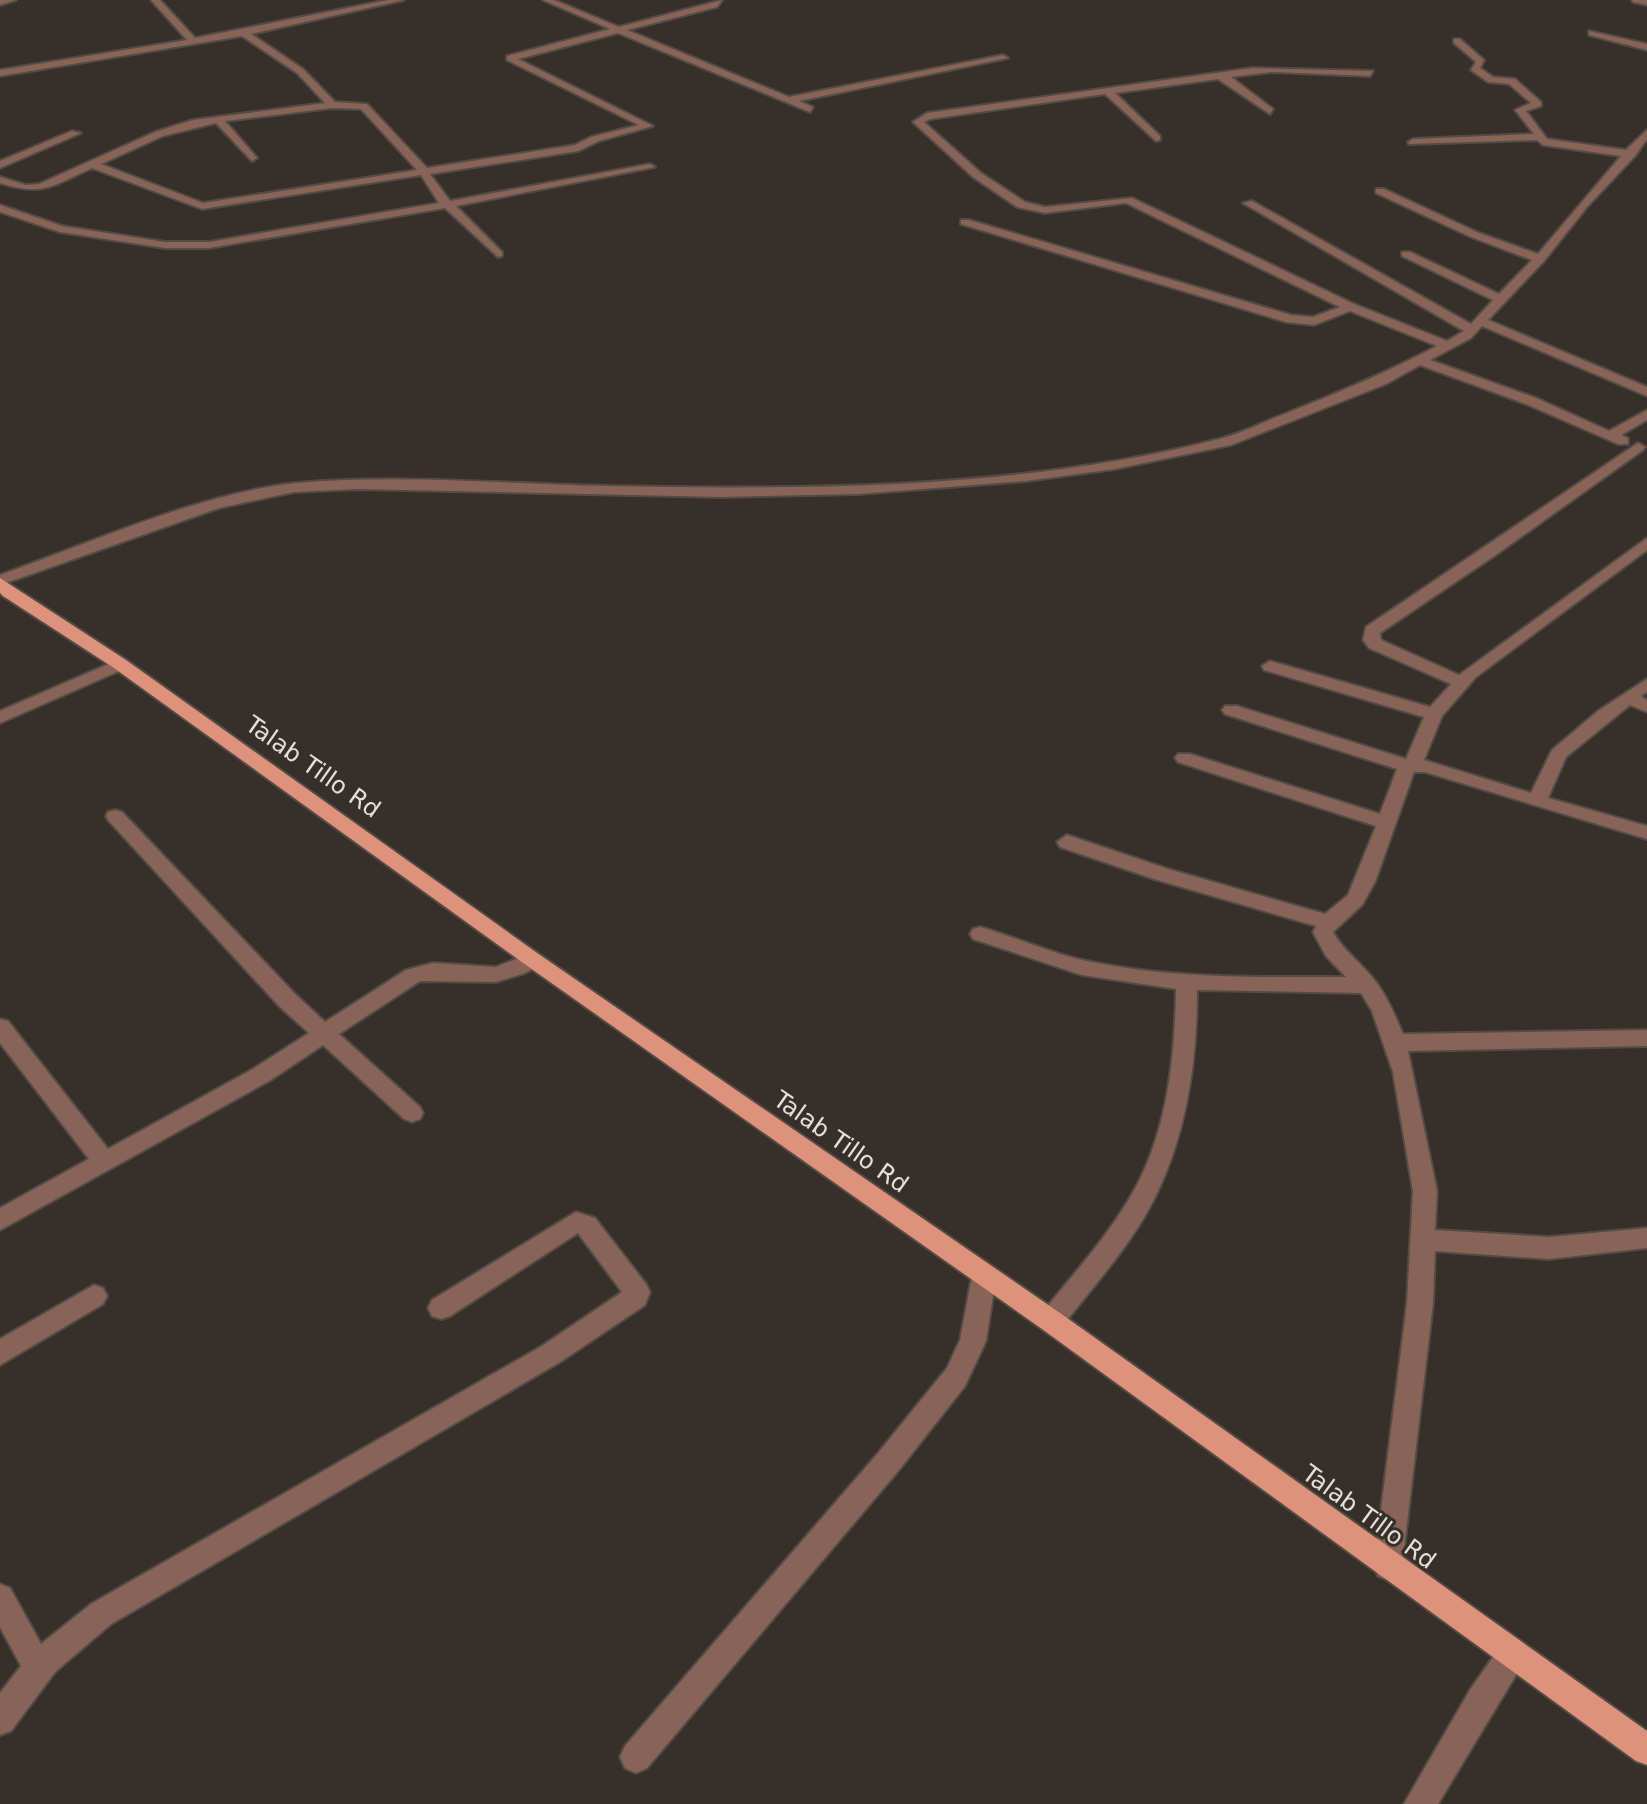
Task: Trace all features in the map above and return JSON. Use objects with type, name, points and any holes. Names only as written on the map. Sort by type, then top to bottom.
[{"type":"main road","name":"Talab Tillo Rd","points":[[2,588],[120,664],[533,960],[1051,1321],[1647,1750]]},
{"type":"street","points":[[0,2],[12,0]]},
{"type":"street","points":[[155,0],[194,42]]},
{"type":"street","points":[[0,73],[244,33],[400,0]]},
{"type":"street","points":[[547,0],[810,109]]},
{"type":"street","points":[[92,164],[202,206],[573,149],[595,139],[645,129],[647,125],[510,58],[714,5],[718,0]]},
{"type":"street","points":[[1636,0],[1647,2]]},
{"type":"street","points":[[244,33],[300,71],[332,105]]},
{"type":"street","points":[[1592,33],[1647,47]]},
{"type":"street","points":[[1457,41],[1481,62],[1474,68],[1491,80],[1512,81],[1537,102],[1520,110],[1547,144],[1631,154]]},
{"type":"street","points":[[788,100],[1003,58]]},
{"type":"street","points":[[1370,73],[1310,70],[1235,72],[927,116],[918,122],[977,175],[1021,205],[1045,210],[1128,200],[1350,307],[1446,345]]},
{"type":"street","points":[[1223,76],[1270,111]]},
{"type":"street","points":[[1107,91],[1156,138]]},
{"type":"street","points":[[0,180],[34,188],[175,128],[217,118],[332,105],[364,106],[402,144],[442,197],[498,254]]},
{"type":"street","points":[[217,118],[252,158]]},
{"type":"street","points":[[0,165],[76,133]]},
{"type":"street","points":[[2,588],[215,504],[294,488],[358,485],[778,492],[1010,478],[1115,465],[1226,442],[1336,401],[1421,361],[1476,326],[1540,259],[1647,133]]},
{"type":"street","points":[[1413,142],[1540,137]]},
{"type":"street","points":[[0,208],[23,219],[60,229],[186,246],[290,234],[442,197],[650,167]]},
{"type":"street","points":[[1380,191],[1475,235],[1540,259]]},
{"type":"street","points":[[1248,203],[1476,326],[1647,392]]},
{"type":"street","points":[[965,222],[1290,319],[1314,321],[1350,307]]},
{"type":"street","points":[[1406,254],[1500,299]]},
{"type":"street","points":[[1421,361],[1509,392],[1642,449]]},
{"type":"street","points":[[1610,436],[1647,414]]},
{"type":"street","points":[[1462,682],[1375,644],[1371,640],[1372,631],[1642,449]]},
{"type":"street","points":[[1388,1566],[1420,1303],[1425,1191],[1404,1072],[1382,1009],[1367,985],[1325,939],[1323,932],[1328,922],[1343,912],[1365,882],[1386,823],[1434,714],[1462,682],[1506,646],[1647,543]]},
{"type":"street","points":[[0,718],[120,664]]},
{"type":"street","points":[[1270,666],[1434,714]]},
{"type":"street","points":[[1537,801],[1558,754],[1604,715],[1641,696]]},
{"type":"street","points":[[1231,710],[1647,833]]},
{"type":"street","points":[[1184,758],[1386,823]]},
{"type":"street","points":[[115,816],[287,1000],[412,1113]]},
{"type":"street","points":[[1067,842],[1161,874],[1328,922]]},
{"type":"street","points":[[980,934],[1095,970],[1187,983],[1367,985]]},
{"type":"street","points":[[0,1220],[94,1149],[261,1075],[316,1027],[413,975],[427,970],[491,975],[533,960]]},
{"type":"street","points":[[1051,1321],[1121,1230],[1156,1172],[1175,1110],[1182,1072],[1187,983]]},
{"type":"street","points":[[0,1027],[94,1149]]},
{"type":"street","points":[[1395,1043],[1647,1038]]},
{"type":"street","points":[[0,1720],[53,1650],[101,1614],[551,1354],[636,1297],[637,1292],[586,1225],[576,1222],[441,1308]]},
{"type":"street","points":[[1423,1240],[1549,1248],[1647,1238]]},
{"type":"street","points":[[636,1757],[889,1461],[956,1377],[973,1341],[984,1276]]},
{"type":"street","points":[[0,1353],[94,1296]]},
{"type":"street","points":[[0,1598],[38,1668]]},
{"type":"street","points":[[1420,1804],[1481,1701],[1513,1655]]}]
